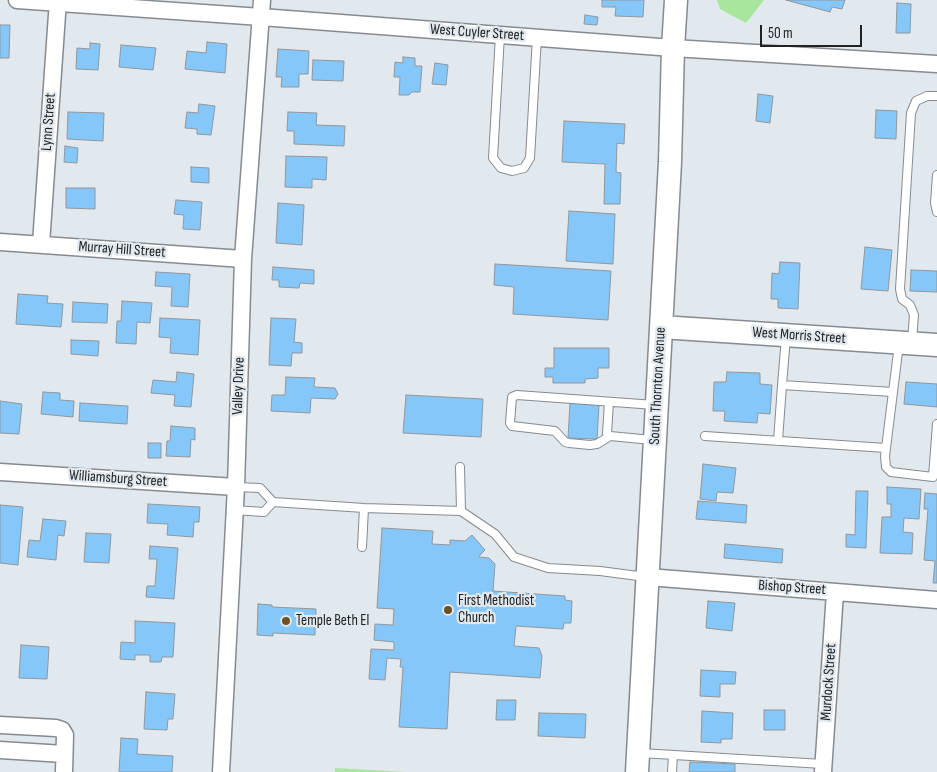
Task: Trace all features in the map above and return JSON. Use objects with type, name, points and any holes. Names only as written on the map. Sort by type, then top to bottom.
[{"type":"main road","name":"South Thornton Avenue","points":[[637,762],[670,162],[676,0]]},
{"type":"main road","name":"West Morris Street","points":[[661,327],[937,345]]},
{"type":"street","name":"West Cuyler Street","points":[[17,0],[58,1],[674,48],[937,64]]},
{"type":"street","name":"Valley Drive","points":[[221,772],[236,487],[243,259],[262,0]]},
{"type":"street","name":"Lynn Street","points":[[41,244],[58,1]]},
{"type":"street","name":"Murray Hill Street","points":[[0,242],[243,259]]},
{"type":"street","name":"Williamsburg Street","points":[[0,472],[236,487]]},
{"type":"street","name":"Bishop Street","points":[[648,577],[937,600]]},
{"type":"street","name":"Murdock Street","points":[[823,768],[835,592]]},
{"type":"street","points":[[0,725],[56,728],[62,730],[65,735],[64,772]]},
{"type":"street","points":[[0,750],[64,754]]},
{"type":"lane","points":[[500,35],[493,158],[501,168],[512,171],[524,168],[530,158],[537,38]]},
{"type":"lane","points":[[937,96],[927,96],[916,101],[911,113],[900,289],[902,299],[910,305],[914,315],[893,392],[886,448],[886,467],[891,472],[932,477],[937,424]]},
{"type":"lane","points":[[937,175],[935,203],[937,212]]},
{"type":"lane","points":[[778,441],[786,335]]},
{"type":"lane","points":[[782,385],[893,392]]},
{"type":"lane","points":[[655,440],[610,436],[597,444],[570,443],[565,442],[555,431],[512,426],[510,423],[512,396],[517,395],[657,405]]},
{"type":"lane","points":[[609,402],[607,433],[610,436]]},
{"type":"lane","points":[[706,436],[886,448]]},
{"type":"lane","points":[[460,467],[461,511]]},
{"type":"lane","points":[[236,487],[260,488],[274,502],[364,508],[461,511],[495,534],[514,557],[548,568],[600,571],[648,577]]},
{"type":"lane","points":[[234,510],[264,512],[274,502]]},
{"type":"lane","points":[[362,546],[364,508]]},
{"type":"lane","points":[[672,772],[673,755]]},
{"type":"lane","points":[[637,762],[673,755],[823,768]]},
{"type":"green space","points":[[717,0],[764,0],[746,23],[720,9]]},
{"type":"green space","points":[[335,768],[406,772],[335,772]]},
{"type":"building","points":[[602,0],[644,0],[643,17],[615,16],[616,7],[602,7]]},
{"type":"building","points":[[786,0],[845,0],[842,9],[832,7],[830,12]]},
{"type":"building","points":[[897,3],[911,4],[910,33],[896,33]]},
{"type":"building","points":[[585,15],[598,17],[597,25],[584,24]]},
{"type":"building","points":[[0,25],[10,25],[9,58],[0,58]]},
{"type":"building","points":[[207,42],[227,44],[225,73],[185,69],[187,51],[206,53]]},
{"type":"building","points":[[90,43],[100,44],[98,70],[76,69],[77,48],[90,49]]},
{"type":"building","points":[[121,45],[156,48],[153,70],[119,67]]},
{"type":"building","points":[[278,49],[309,51],[308,74],[299,74],[299,87],[281,87],[282,77],[276,77]]},
{"type":"building","points":[[403,57],[415,58],[415,66],[422,66],[420,92],[399,95],[400,77],[394,77],[395,62],[403,63]]},
{"type":"building","points":[[313,60],[344,61],[343,81],[312,80]]},
{"type":"building","points":[[435,63],[448,65],[446,85],[432,84]]},
{"type":"building","points":[[758,94],[773,96],[770,123],[756,121]]},
{"type":"building","points":[[199,104],[215,106],[211,135],[197,134],[197,129],[185,128],[187,112],[198,113]]},
{"type":"building","points":[[876,110],[897,111],[896,139],[875,138]]},
{"type":"building","points":[[68,112],[104,113],[103,141],[67,139]]},
{"type":"building","points":[[288,112],[317,113],[316,125],[345,126],[344,146],[294,144],[294,131],[287,131]]},
{"type":"building","points":[[564,121],[625,124],[624,144],[617,143],[616,172],[621,173],[620,204],[604,204],[605,164],[562,162]]},
{"type":"building","points":[[65,146],[78,148],[77,163],[64,162]]},
{"type":"building","points":[[286,156],[327,157],[326,180],[312,179],[312,188],[285,187]]},
{"type":"building","points":[[191,167],[209,168],[209,183],[191,182]]},
{"type":"building","points":[[66,188],[95,188],[95,209],[66,208]]},
{"type":"building","points":[[176,200],[202,202],[200,230],[183,229],[184,215],[174,214]]},
{"type":"building","points":[[278,203],[304,205],[302,245],[276,243]]},
{"type":"building","points":[[569,211],[615,214],[613,264],[566,261]]},
{"type":"building","points":[[865,247],[892,250],[888,291],[861,289]]},
{"type":"building","points":[[780,262],[800,263],[798,309],[778,308],[778,299],[771,299],[772,273],[779,274]]},
{"type":"building","points":[[495,264],[611,271],[608,320],[513,314],[514,287],[494,285]]},
{"type":"building","points":[[273,267],[314,270],[314,284],[300,283],[299,288],[279,287],[279,280],[272,280]]},
{"type":"building","points":[[911,270],[937,271],[937,292],[910,291]]},
{"type":"building","points":[[156,272],[190,274],[188,307],[171,306],[172,287],[155,286]]},
{"type":"building","points":[[18,294],[48,296],[47,303],[63,304],[61,327],[16,324]]},
{"type":"building","points":[[122,301],[152,303],[150,323],[137,322],[136,344],[116,343],[117,321],[121,321]]},
{"type":"building","points":[[73,302],[108,304],[107,323],[72,322]]},
{"type":"building","points":[[160,318],[200,320],[198,355],[170,353],[171,338],[159,337]]},
{"type":"building","points":[[271,318],[296,319],[294,342],[302,343],[302,353],[292,353],[291,366],[269,365]]},
{"type":"building","points":[[71,340],[99,341],[98,356],[71,354]]},
{"type":"building","points":[[554,348],[609,348],[609,368],[598,368],[598,378],[585,379],[585,383],[553,383],[553,377],[545,377],[545,368],[554,368]]},
{"type":"building","points":[[177,372],[194,374],[191,407],[174,406],[175,395],[151,393],[153,380],[176,382]]},
{"type":"building","points":[[727,372],[760,373],[760,384],[772,385],[770,414],[758,413],[757,423],[724,421],[725,411],[713,411],[714,382],[726,382]]},
{"type":"building","points":[[286,377],[315,378],[314,387],[335,388],[338,394],[335,399],[311,398],[310,413],[271,411],[272,395],[285,395]]},
{"type":"building","points":[[906,382],[937,384],[937,407],[904,404]]},
{"type":"building","points":[[43,392],[60,393],[60,400],[74,401],[73,417],[41,414]]},
{"type":"building","points":[[406,395],[483,399],[481,437],[403,433]]},
{"type":"building","points":[[0,401],[22,404],[19,434],[0,433]]},
{"type":"building","points":[[80,403],[128,406],[127,424],[79,421]]},
{"type":"building","points":[[570,403],[599,405],[597,439],[568,438]]},
{"type":"building","points":[[171,426],[195,428],[195,440],[191,439],[190,457],[166,456]]},
{"type":"building","points":[[148,443],[161,443],[161,458],[148,458]]},
{"type":"building","points":[[703,464],[736,468],[733,493],[717,492],[716,501],[700,499]]},
{"type":"building","points":[[887,487],[921,489],[919,519],[904,518],[903,532],[913,533],[912,554],[880,553],[882,517],[891,517],[891,504],[887,504]]},
{"type":"building","points":[[856,491],[868,491],[866,548],[846,547],[846,534],[855,535]]},
{"type":"building","points":[[925,493],[937,494],[937,583],[933,583],[935,561],[924,560],[928,509],[924,509]]},
{"type":"building","points":[[698,501],[747,505],[746,523],[696,519]]},
{"type":"building","points":[[148,504],[200,507],[199,522],[194,522],[193,537],[167,535],[168,524],[147,523]]},
{"type":"building","points":[[0,505],[23,507],[18,565],[0,563]]},
{"type":"building","points":[[43,519],[66,521],[64,536],[58,535],[56,560],[27,557],[29,540],[40,541]]},
{"type":"building","points":[[382,528],[433,531],[432,544],[450,545],[450,540],[465,541],[472,535],[485,550],[479,557],[489,558],[495,564],[493,591],[565,596],[565,600],[572,601],[571,623],[564,623],[563,629],[516,626],[514,646],[539,648],[542,656],[540,678],[450,672],[447,729],[399,727],[403,667],[400,667],[401,659],[387,658],[385,680],[369,679],[371,649],[394,650],[394,642],[374,640],[375,624],[393,625],[394,609],[377,608]]},
{"type":"building","points":[[86,533],[111,534],[109,563],[84,562]]},
{"type":"building","points":[[725,544],[783,549],[782,563],[724,558]]},
{"type":"building","points":[[150,546],[178,548],[174,599],[146,597],[147,586],[155,586],[157,559],[149,559]]},
{"type":"building","points":[[708,601],[735,603],[732,631],[706,628]]},
{"type":"building","name":"Temple Beth El","points":[[258,604],[272,605],[272,607],[316,609],[315,635],[273,633],[273,636],[257,635]]},
{"type":"building","points":[[135,621],[175,623],[173,657],[162,657],[161,662],[150,662],[150,655],[135,655],[135,660],[120,659],[121,642],[135,643]]},
{"type":"building","points":[[21,645],[49,647],[47,679],[19,678]]},
{"type":"building","points":[[701,670],[736,672],[735,684],[720,684],[720,697],[700,696]]},
{"type":"building","points":[[146,692],[175,694],[173,719],[168,719],[167,730],[144,729]]},
{"type":"building","points":[[497,700],[516,700],[515,720],[496,720]]},
{"type":"building","points":[[764,710],[785,710],[785,730],[764,730]]},
{"type":"building","points":[[702,711],[733,713],[732,739],[721,739],[721,743],[701,742]]},
{"type":"building","points":[[539,713],[586,714],[585,738],[538,736]]},
{"type":"building","points":[[121,738],[138,739],[137,754],[173,756],[172,772],[119,772]]},
{"type":"building","points":[[690,762],[735,764],[735,772],[689,772]]},
{"type":"place","name":"First Methodist Church","points":[[448,610]]},
{"type":"place","name":"Temple Beth El","points":[[286,621]]}]
